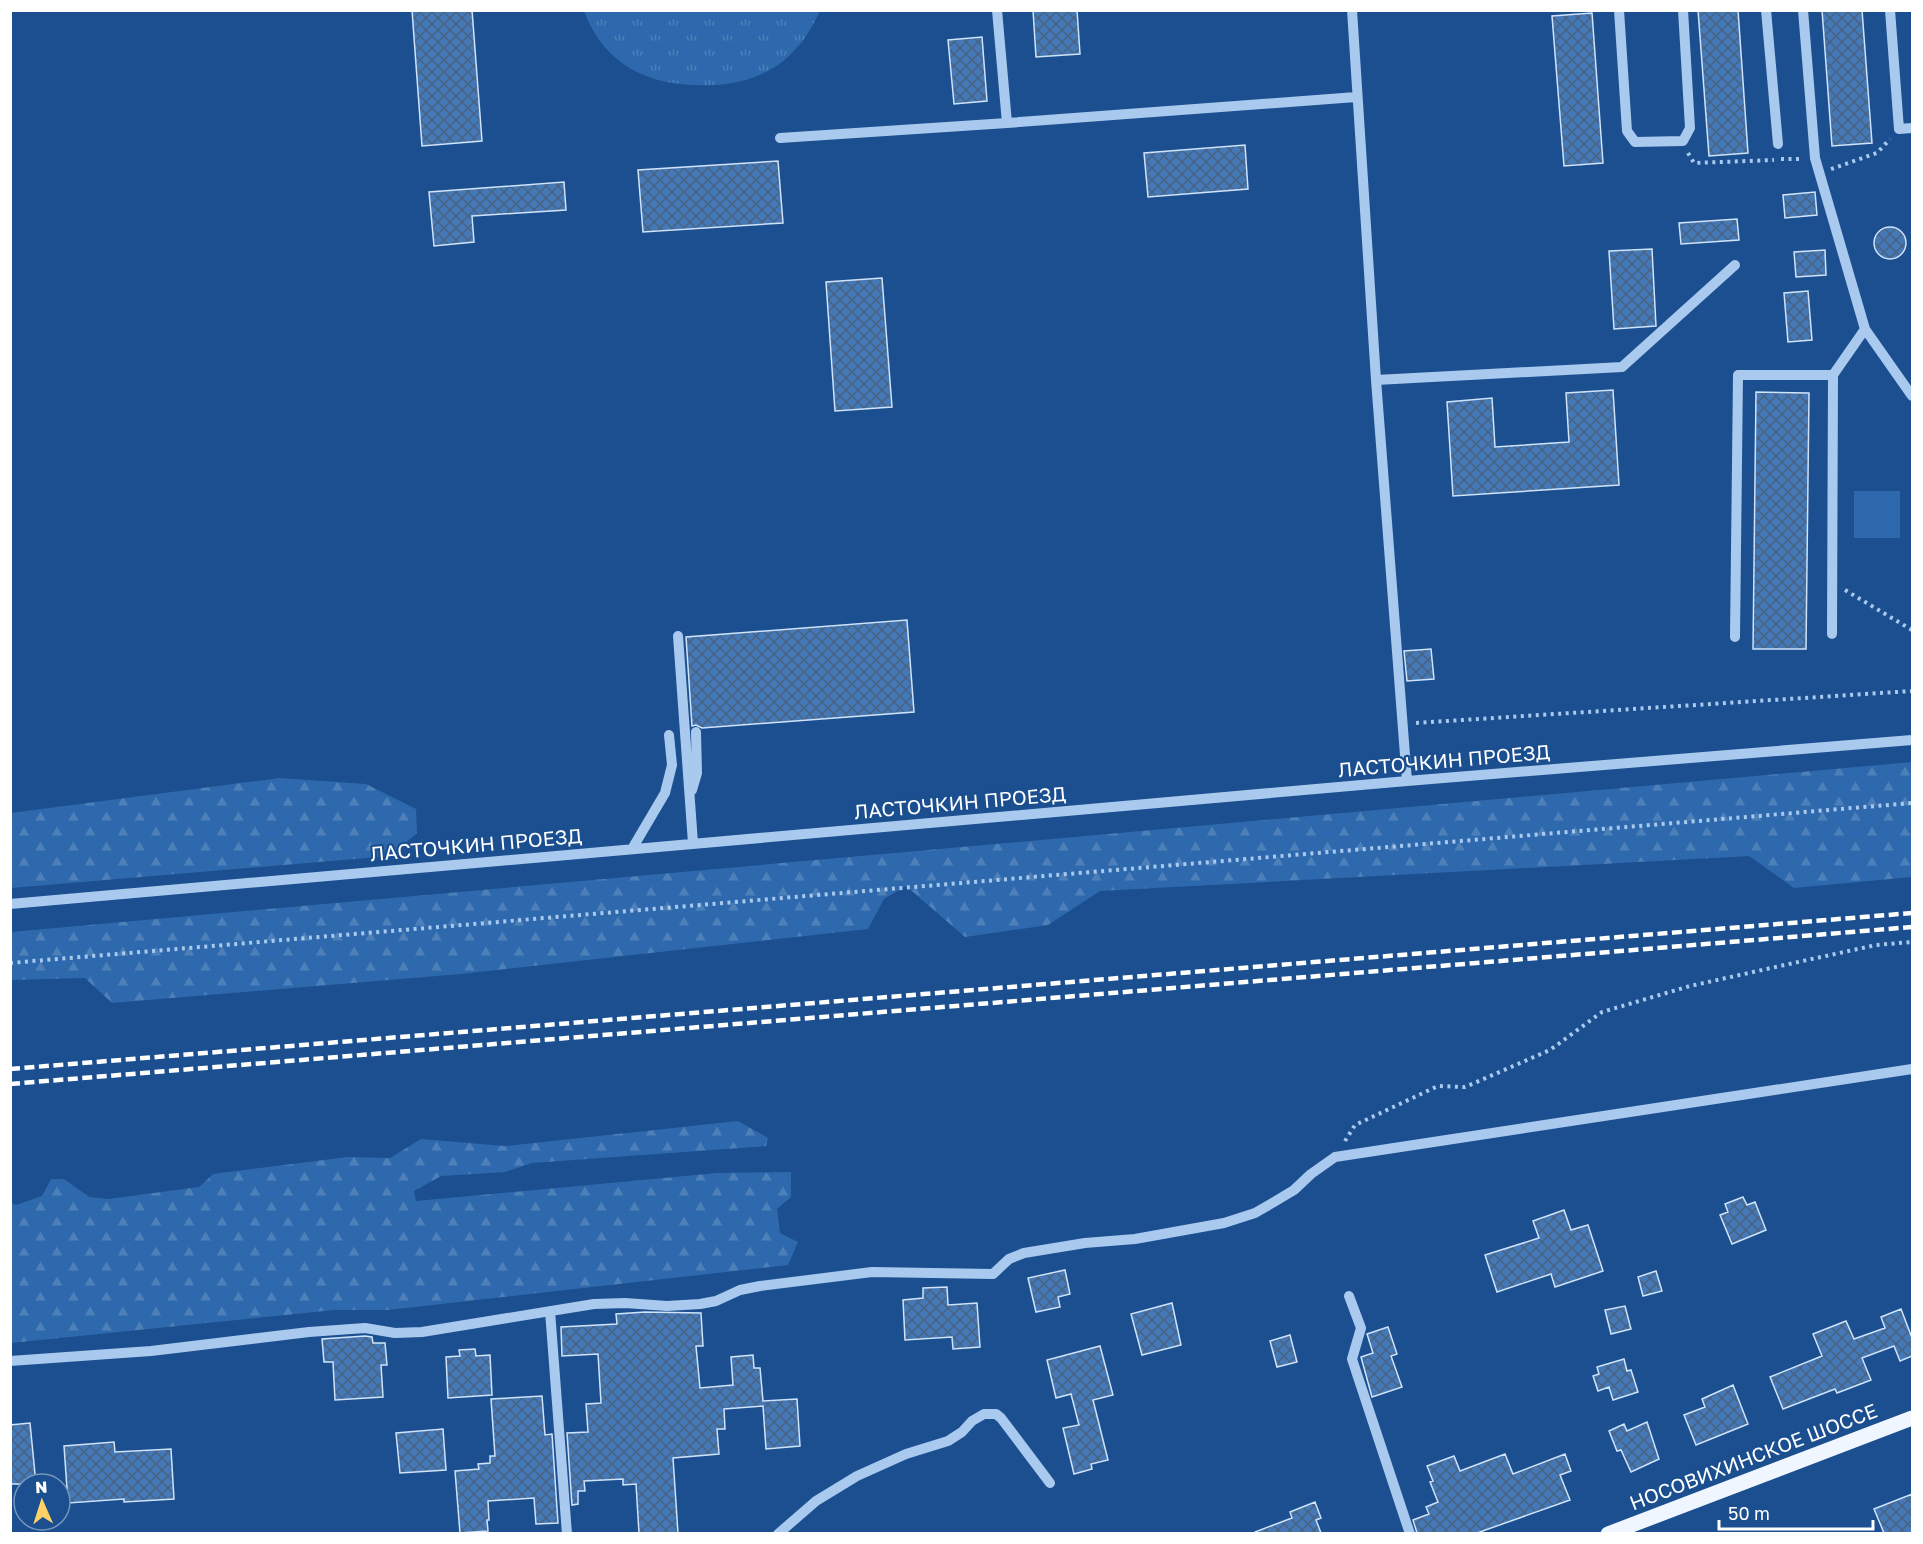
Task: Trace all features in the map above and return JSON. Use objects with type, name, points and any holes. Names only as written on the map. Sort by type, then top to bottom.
[{"type":"main road","name":"НОСОВИХИНСКОЕ ШОССЕ","points":[[1608,1533],[1912,1418]]},
{"type":"street","points":[[997,10],[1007,123]]},
{"type":"street","points":[[1352,10],[1376,380],[1407,781]]},
{"type":"street","points":[[1619,10],[1628,131],[1635,142],[1683,141],[1690,128],[1683,10]]},
{"type":"street","points":[[1766,10],[1778,144]]},
{"type":"street","points":[[1803,10],[1815,158],[1819,173],[1864,328],[1912,396]]},
{"type":"street","points":[[1890,10],[1899,129],[1912,128]]},
{"type":"street","points":[[780,138],[1356,97]]},
{"type":"street","points":[[1376,380],[1622,367],[1735,265]]},
{"type":"street","points":[[1832,634],[1833,375],[1864,328]]},
{"type":"street","points":[[1735,637],[1738,375],[1833,375]]},
{"type":"street","points":[[678,636],[693,843]]},
{"type":"street","points":[[690,796],[697,773],[696,732]]},
{"type":"street","points":[[632,849],[665,793],[672,765],[669,735]]},
{"type":"street","name":"ЛАСТОЧКИН ПРОЕЗД","points":[[10,904],[1407,781],[1912,740]]},
{"type":"street","points":[[10,1361],[151,1351],[309,1332],[365,1328],[395,1333],[422,1332],[594,1304],[625,1303],[667,1306],[700,1304],[716,1301],[740,1290],[760,1286],[872,1272],[993,1274],[1009,1259],[1024,1253],[1146,1238],[1224,1223],[1254,1213],[1294,1190],[1311,1174],[1335,1157],[1912,1069]]},
{"type":"street","points":[[1349,1296],[1361,1328],[1352,1359],[1410,1533]]},
{"type":"street","points":[[550,1311],[567,1533]]},
{"type":"street","points":[[778,1533],[816,1501],[856,1476],[906,1454],[948,1441],[962,1432],[972,1420],[990,1413],[1001,1418],[1050,1483]]},
{"type":"path","points":[[1819,173],[1876,153],[1899,129]]},
{"type":"path","points":[[1683,141],[1694,163],[1815,158]]},
{"type":"path","points":[[1832,582],[1912,630]]},
{"type":"path","points":[[1403,724],[1912,691]]},
{"type":"path","points":[[10,963],[1912,803]]},
{"type":"path","points":[[1335,1157],[1355,1125],[1438,1086],[1465,1087],[1550,1050],[1602,1012],[1690,986],[1876,945],[1912,942]]},
{"type":"green space","points":[[584,10],[820,11],[800,45],[774,67],[758,76],[741,81],[691,85],[652,78],[619,61],[593,31]]},
{"type":"green space","points":[[1854,491],[1900,491],[1900,538],[1854,538]]},
{"type":"green space","points":[[1912,762],[1912,877],[1794,888],[1749,856],[1100,891],[1048,925],[965,937],[906,886],[884,899],[868,929],[461,974],[112,1003],[85,978],[11,980],[11,932]]},
{"type":"green space","points":[[280,778],[366,784],[416,809],[417,833],[390,856],[11,888],[11,813]]},
{"type":"green space","points":[[738,1121],[768,1138],[766,1146],[532,1163],[505,1172],[441,1176],[414,1191],[416,1201],[717,1173],[791,1172],[791,1197],[777,1209],[780,1233],[798,1242],[788,1265],[388,1310],[334,1310],[11,1343],[11,1203],[16,1205],[42,1196],[51,1179],[64,1179],[89,1197],[108,1199],[199,1187],[213,1174],[348,1157],[390,1158],[421,1139],[505,1146]]},
{"type":"building","points":[[412,10],[472,10],[482,141],[422,146]]},
{"type":"building","points":[[1033,10],[1077,10],[1080,54],[1036,57]]},
{"type":"building","points":[[1698,10],[1738,10],[1748,153],[1709,156]]},
{"type":"building","points":[[1822,10],[1862,10],[1872,143],[1832,146]]},
{"type":"building","points":[[1592,13],[1603,163],[1564,166],[1552,16]]},
{"type":"building","points":[[982,37],[987,101],[954,104],[948,40]]},
{"type":"building","points":[[1245,145],[1248,189],[1148,197],[1144,153]]},
{"type":"building","points":[[778,161],[783,223],[643,232],[638,170]]},
{"type":"building","points":[[564,182],[566,210],[472,216],[474,242],[434,246],[429,192]]},
{"type":"building","points":[[1815,192],[1817,215],[1785,218],[1783,195]]},
{"type":"building","points":[[1737,219],[1739,240],[1681,244],[1679,223]]},
{"type":"building","points":[[1890,227],[1902,231],[1906,243],[1902,255],[1890,259],[1878,255],[1874,243],[1878,231]]},
{"type":"building","points":[[1652,249],[1656,326],[1614,329],[1609,251]]},
{"type":"building","points":[[1825,250],[1826,275],[1796,277],[1794,252]]},
{"type":"building","points":[[882,278],[892,407],[835,411],[826,282]]},
{"type":"building","points":[[1808,291],[1812,340],[1788,342],[1784,293]]},
{"type":"building","points":[[1613,390],[1619,485],[1453,496],[1447,402],[1492,398],[1495,447],[1569,442],[1566,393]]},
{"type":"building","points":[[1756,392],[1809,393],[1806,649],[1753,649]]},
{"type":"building","points":[[907,620],[914,712],[702,728],[692,726],[686,637]]},
{"type":"building","points":[[1431,649],[1434,679],[1407,681],[1404,651]]},
{"type":"building","points":[[1743,1197],[1747,1205],[1755,1202],[1766,1230],[1732,1244],[1720,1215],[1728,1212],[1725,1204]]},
{"type":"building","points":[[1564,1210],[1571,1230],[1588,1225],[1603,1271],[1555,1287],[1551,1274],[1497,1292],[1485,1255],[1539,1238],[1533,1221]]},
{"type":"building","points":[[1065,1270],[1070,1294],[1058,1297],[1060,1307],[1036,1312],[1028,1278]]},
{"type":"building","points":[[1656,1271],[1662,1291],[1643,1296],[1638,1277]]},
{"type":"building","points":[[947,1287],[948,1305],[977,1303],[980,1347],[953,1349],[952,1337],[905,1340],[903,1300],[923,1298],[923,1288]]},
{"type":"building","points":[[1172,1303],[1181,1345],[1142,1355],[1131,1314]]},
{"type":"building","points":[[1625,1306],[1631,1329],[1611,1334],[1605,1310]]},
{"type":"building","points":[[1901,1309],[1912,1338],[1912,1356],[1900,1361],[1894,1346],[1862,1358],[1871,1380],[1837,1393],[1835,1389],[1783,1409],[1770,1377],[1822,1356],[1813,1334],[1846,1321],[1854,1339],[1885,1328],[1881,1317]]},
{"type":"building","points":[[701,1313],[703,1346],[696,1346],[700,1388],[733,1385],[731,1357],[753,1355],[754,1368],[760,1368],[763,1401],[797,1399],[800,1446],[766,1449],[763,1406],[724,1409],[725,1429],[717,1429],[719,1454],[673,1458],[678,1533],[639,1533],[636,1484],[623,1485],[623,1479],[584,1481],[585,1491],[578,1491],[578,1504],[572,1505],[567,1433],[588,1432],[586,1404],[601,1403],[598,1354],[562,1356],[561,1327],[617,1324],[616,1314]]},
{"type":"building","points":[[1388,1327],[1397,1354],[1391,1356],[1402,1387],[1372,1397],[1361,1357],[1373,1353],[1367,1334]]},
{"type":"building","points":[[1290,1335],[1297,1362],[1277,1367],[1270,1341]]},
{"type":"building","points":[[372,1337],[373,1343],[385,1343],[387,1365],[381,1365],[383,1397],[335,1400],[333,1362],[324,1362],[322,1339]]},
{"type":"building","points":[[1100,1346],[1113,1395],[1093,1400],[1108,1460],[1091,1464],[1092,1469],[1074,1474],[1063,1428],[1079,1425],[1071,1394],[1056,1398],[1047,1360]]},
{"type":"building","points":[[475,1349],[476,1356],[490,1355],[492,1395],[448,1398],[446,1357],[460,1356],[459,1350]]},
{"type":"building","points":[[1624,1359],[1627,1371],[1631,1370],[1638,1392],[1613,1400],[1609,1387],[1598,1391],[1593,1376],[1599,1374],[1597,1367]]},
{"type":"building","points":[[1733,1385],[1748,1424],[1696,1445],[1684,1415],[1705,1407],[1702,1399]]},
{"type":"building","points":[[542,1396],[545,1435],[552,1434],[558,1523],[536,1524],[534,1498],[488,1501],[488,1531],[460,1533],[455,1471],[479,1469],[478,1464],[490,1463],[490,1456],[495,1456],[491,1399]]},
{"type":"building","points":[[1647,1422],[1659,1459],[1631,1472],[1621,1450],[1617,1451],[1609,1431],[1624,1424],[1627,1431]]},
{"type":"building","points":[[30,1423],[35,1472],[12,1472],[12,1484],[10,1484],[10,1425]]},
{"type":"building","points":[[443,1429],[446,1470],[400,1473],[396,1433]]},
{"type":"building","points":[[114,1442],[115,1452],[171,1449],[174,1499],[124,1502],[124,1499],[72,1503],[72,1472],[66,1472],[64,1446]]},
{"type":"building","points":[[1505,1454],[1513,1474],[1565,1454],[1571,1471],[1560,1475],[1570,1500],[1477,1533],[1417,1533],[1413,1520],[1429,1514],[1426,1507],[1438,1502],[1430,1482],[1433,1481],[1427,1466],[1454,1456],[1460,1471]]},
{"type":"building","points":[[1912,1494],[1912,1533],[1884,1533],[1874,1509]]},
{"type":"building","points":[[1315,1502],[1321,1518],[1316,1520],[1321,1533],[1255,1533],[1292,1518],[1290,1512]]},
{"type":"railway","points":[[10,1069],[1912,913]]},
{"type":"railway","points":[[10,1084],[1912,927]]}]
